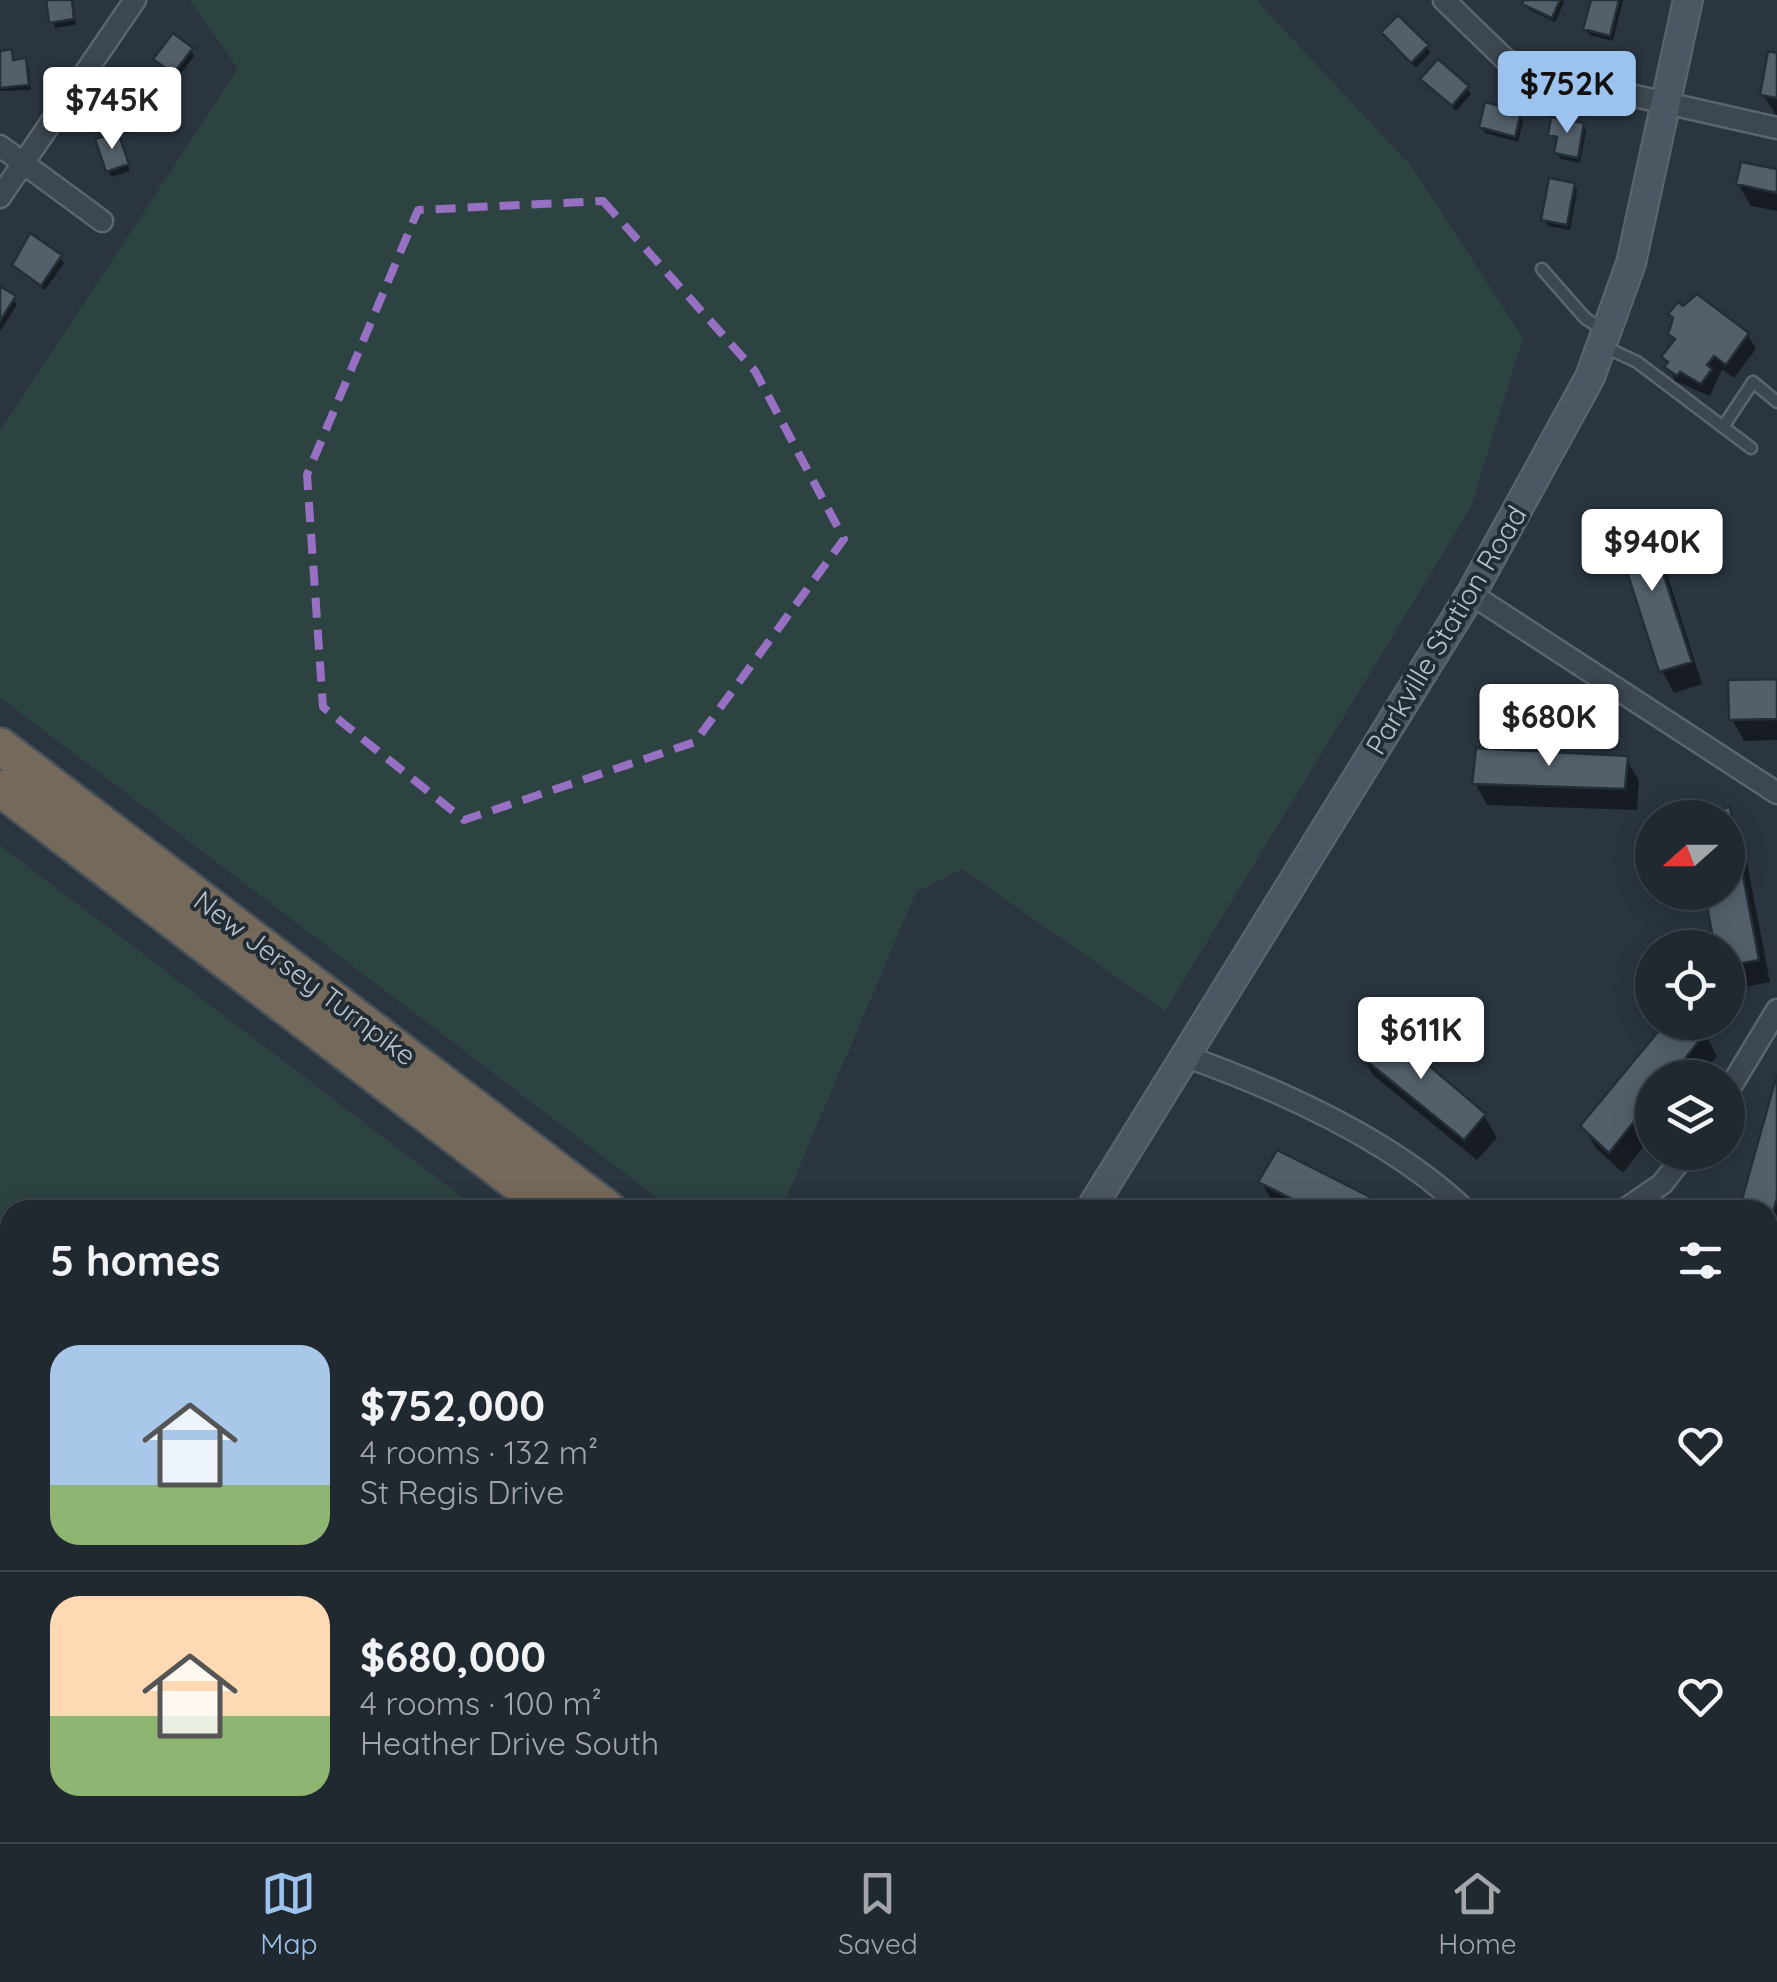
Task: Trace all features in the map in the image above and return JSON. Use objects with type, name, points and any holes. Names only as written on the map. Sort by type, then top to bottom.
[{"type":"highway","name":"New Jersey Turnpike","points":[[0,746],[596,1200]]},
{"type":"highway","name":"New Jersey Turnpike","points":[[0,788],[539,1200]]},
{"type":"main road","name":"Parkville Station Road","points":[[1096,1200],[1471,594],[1548,459],[1604,339],[1631,263],[1688,0]]},
{"type":"street","points":[[0,197],[135,0]]},
{"type":"street","points":[[1444,0],[1507,62],[1546,76],[1777,128]]},
{"type":"street","points":[[0,146],[102,221]]},
{"type":"street","points":[[1471,594],[1777,793]]},
{"type":"street","points":[[1745,1063],[1777,1010]]},
{"type":"street","points":[[1185,1056],[1278,1090],[1430,1178],[1455,1200]]},
{"type":"street","points":[[1639,1200],[1662,1184],[1672,1170]]},
{"type":"lane","points":[[1542,269],[1604,339],[1751,448]]},
{"type":"lane","points":[[1723,426],[1753,382],[1777,402]]},
{"type":"highlighted area","points":[[603,201],[755,371],[844,539],[695,742],[464,820],[323,707],[307,475],[418,210]]},
{"type":"green space","points":[[190,0],[1256,0],[1412,167],[1523,338],[1471,507],[1165,1011],[962,869],[916,892],[785,1200],[660,1200],[0,697],[0,431],[238,69]]},
{"type":"green space","points":[[0,845],[466,1200],[0,1200]]},
{"type":"building","points":[[46,0],[72,0],[74,19],[49,23]]},
{"type":"building","points":[[1524,0],[1560,0],[1552,18],[1522,4]]},
{"type":"building","points":[[1591,0],[1619,0],[1610,36],[1583,29]]},
{"type":"building","points":[[1398,15],[1429,45],[1411,63],[1381,32]]},
{"type":"building","points":[[173,33],[193,48],[173,74],[153,59]]},
{"type":"building","points":[[12,49],[13,60],[26,58],[29,85],[0,88],[0,51]]},
{"type":"building","points":[[1768,51],[1777,53],[1777,98],[1760,95]]},
{"type":"building","points":[[1438,59],[1469,86],[1452,106],[1420,79]]},
{"type":"building","points":[[133,81],[161,99],[143,126],[116,108]]},
{"type":"building","points":[[1485,102],[1521,112],[1515,137],[1479,127]]},
{"type":"building","points":[[1551,117],[1584,123],[1578,158],[1554,153],[1557,137],[1548,135]]},
{"type":"building","points":[[118,132],[129,164],[106,172],[95,139]]},
{"type":"building","points":[[1741,162],[1777,169],[1777,193],[1736,184]]},
{"type":"building","points":[[1549,178],[1575,183],[1567,225],[1541,220]]},
{"type":"building","points":[[30,233],[62,255],[41,286],[12,265]]},
{"type":"building","points":[[0,286],[16,296],[0,321]]},
{"type":"building","points":[[1697,294],[1749,333],[1726,365],[1714,356],[1707,365],[1712,369],[1701,384],[1680,372],[1677,376],[1664,367],[1668,362],[1661,357],[1675,339],[1668,334],[1673,318],[1668,314],[1678,302],[1683,306]]},
{"type":"building","points":[[1644,515],[1692,662],[1659,672],[1612,525]]},
{"type":"building","points":[[1777,679],[1777,719],[1729,720],[1728,680]]},
{"type":"building","points":[[1476,748],[1628,756],[1625,789],[1472,784]]},
{"type":"building","points":[[1745,886],[1759,960],[1745,963],[1745,930],[1711,930],[1708,910],[1745,910]]},
{"type":"building","points":[[1380,1024],[1486,1114],[1464,1140],[1358,1054]]},
{"type":"building","points":[[1651,1040],[1700,1040],[1684,1060],[1635,1060],[1635,1120],[1609,1153],[1580,1126]]},
{"type":"building","points":[[1777,1074],[1777,1198],[1742,1200]]},
{"type":"building","points":[[1277,1150],[1376,1200],[1294,1200],[1258,1182]]}]
